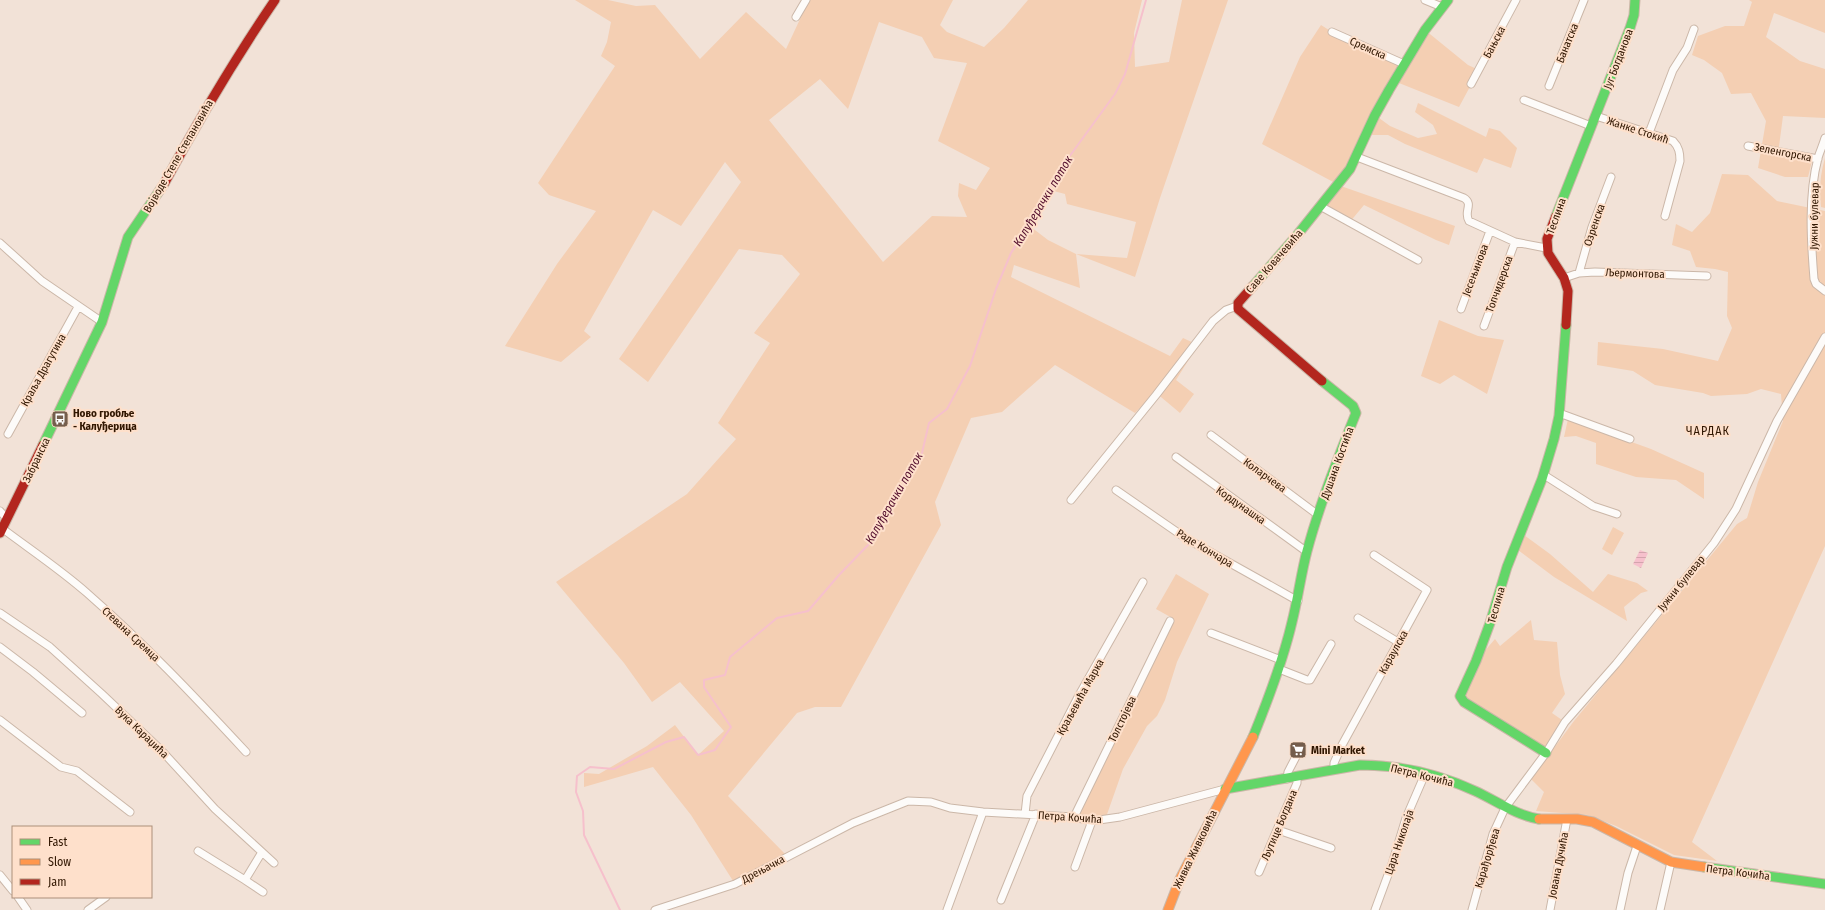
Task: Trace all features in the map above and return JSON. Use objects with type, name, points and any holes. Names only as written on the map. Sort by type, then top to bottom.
[{"type":"street","name":"Војводе Степе Степановића","points":[[102,322],[128,237],[162,187],[244,44],[275,0]]},
{"type":"street","points":[[796,17],[806,0]]},
{"type":"street","points":[[1425,0],[1445,3]]},
{"type":"street","name":"Бањска","points":[[1471,84],[1516,0]]},
{"type":"street","name":"Банатска","points":[[1549,86],[1584,0]]},
{"type":"street","name":"Југ Богданова","points":[[1596,116],[1633,19],[1635,0]]},
{"type":"street","name":"Саве Ковачевића","points":[[1071,500],[1156,395],[1213,321],[1226,310],[1237,306],[1350,169],[1375,115],[1404,64],[1425,30],[1445,3]]},
{"type":"street","points":[[1649,133],[1673,70],[1687,48],[1694,29]]},
{"type":"street","name":"Сремска","points":[[1332,32],[1404,64]]},
{"type":"street","points":[[1524,100],[1591,126]]},
{"type":"street","name":"Теслина","points":[[1546,753],[1464,702],[1460,696],[1476,661],[1490,623],[1514,547],[1544,475],[1554,439],[1559,413],[1568,302],[1567,286],[1564,278],[1555,266],[1546,248],[1547,239],[1596,116]]},
{"type":"street","name":"Жанке Стокић","points":[[1596,116],[1673,141],[1680,152],[1680,161],[1665,216]]},
{"type":"street","name":"Јужни булевар","points":[[1825,138],[1818,159],[1814,182],[1812,212],[1814,272],[1816,284],[1825,291]]},
{"type":"street","name":"Зеленгорска","points":[[1748,146],[1818,159]]},
{"type":"street","points":[[1356,158],[1464,198],[1469,204],[1466,214],[1469,221],[1490,232],[1515,242],[1546,248]]},
{"type":"street","name":"Озренска","points":[[1579,274],[1592,227],[1611,177]]},
{"type":"street","points":[[1320,206],[1418,260]]},
{"type":"street","name":"Јесењинова","points":[[1461,309],[1490,232]]},
{"type":"street","name":"Топчидерска","points":[[1484,326],[1515,242]]},
{"type":"street","points":[[0,243],[42,282],[102,322]]},
{"type":"street","name":"Љермонтова","points":[[1564,278],[1595,272],[1707,276]]},
{"type":"street","name":"Душана Костића","points":[[1225,789],[1249,745],[1280,664],[1298,601],[1307,552],[1318,515],[1333,471],[1356,413],[1353,406],[1242,314],[1237,306]]},
{"type":"street","name":"Краља Драгутина","points":[[8,434],[78,307]]},
{"type":"street","name":"Забранска","points":[[1,531],[102,322]]},
{"type":"street","name":"Јужни булевар","points":[[1505,808],[1546,753],[1564,722],[1616,664],[1714,543],[1727,524],[1750,481],[1763,447],[1825,337]]},
{"type":"street","points":[[1559,413],[1630,439]]},
{"type":"street","name":"Коларчева","points":[[1211,435],[1318,515]]},
{"type":"street","name":"Кордунашка","points":[[1176,457],[1307,552]]},
{"type":"street","points":[[1544,475],[1592,506],[1617,514]]},
{"type":"street","name":"Раде Кончара","points":[[1116,490],[1187,539],[1298,601]]},
{"type":"street","points":[[0,512],[7,519]]},
{"type":"street","name":"Стевана Сремца","points":[[1,531],[86,592],[125,627],[190,692],[246,752]]},
{"type":"street","name":"Караулска","points":[[1334,770],[1334,763],[1342,745],[1427,590],[1374,555]]},
{"type":"street","name":"Краљевића Марка","points":[[1025,814],[1026,802],[1030,791],[1078,697],[1143,582]]},
{"type":"street","name":"Вука Караџића","points":[[0,613],[50,647],[102,694],[161,750],[215,809],[274,863]]},
{"type":"street","points":[[1358,618],[1398,642]]},
{"type":"street","name":"Толстојева","points":[[1074,817],[1170,621]]},
{"type":"street","points":[[1212,633],[1280,664],[1307,680],[1310,680],[1331,644]]},
{"type":"street","points":[[0,647],[33,672],[82,713]]},
{"type":"street","points":[[0,720],[60,767],[77,771],[130,812]]},
{"type":"street","points":[[1288,779],[1288,772],[1300,750]]},
{"type":"street","name":"Петра Кочића","points":[[867,817],[902,803],[916,801],[983,812],[1074,817],[1092,821],[1120,817],[1225,789],[1360,765],[1380,765],[1401,767],[1452,782],[1477,792],[1505,808],[1535,819],[1567,819],[1593,822],[1637,846],[1671,862],[1825,884]]},
{"type":"street","name":"Цара Николаја","points":[[1375,910],[1392,864],[1406,818],[1425,774]]},
{"type":"street","name":"Љутице Богдана","points":[[1259,872],[1297,783],[1297,777]]},
{"type":"street","name":"Живка Живковића","points":[[1168,910],[1180,879],[1225,789]]},
{"type":"street","name":"Карађорђева","points":[[1472,910],[1493,834],[1505,808]]},
{"type":"street","points":[[947,910],[983,812]]},
{"type":"street","points":[[1001,900],[1036,814]]},
{"type":"street","name":"Дрењачка","points":[[655,910],[735,884],[817,841],[867,817]]},
{"type":"street","name":"Јована Дучића","points":[[1550,910],[1567,819]]},
{"type":"street","points":[[1075,867],[1092,821]]},
{"type":"street","points":[[1278,830],[1331,848]]},
{"type":"street","points":[[1620,910],[1628,873],[1637,846]]},
{"type":"street","points":[[198,851],[263,892]]},
{"type":"street","points":[[245,880],[262,852]]},
{"type":"street","points":[[1660,910],[1671,862]]},
{"type":"street","points":[[0,875],[12,890]]},
{"type":"street","points":[[19,898],[27,910]]},
{"type":"street","points":[[88,910],[105,898]]},
{"type":"shaded area","points":[[575,0],[608,0],[636,6],[655,5],[700,59],[746,12],[786,49],[809,0],[953,0],[940,25],[947,32],[984,47],[1004,28],[1028,0],[1142,0],[1134,33],[1135,67],[1169,62],[1182,0],[1228,0],[1160,198],[1135,277],[1076,254],[1080,288],[1014,265],[1011,277],[1170,356],[1183,338],[1198,345],[1176,380],[1194,394],[1180,413],[1155,392],[1135,413],[1055,365],[1002,412],[971,418],[935,502],[941,525],[841,707],[815,707],[797,713],[728,796],[787,856],[735,884],[691,815],[653,767],[584,787],[584,773],[599,774],[647,746],[675,725],[698,755],[724,731],[680,682],[652,702],[624,663],[556,582],[687,494],[736,439],[718,423],[770,343],[754,333],[800,274],[782,255],[739,249],[648,382],[619,359],[741,182],[725,162],[681,226],[653,210],[584,331],[591,337],[561,362],[505,346],[557,264],[596,211],[549,195],[538,183],[615,66],[601,56],[607,42],[611,22]],"holes":[[[879,22],[922,37],[934,58],[967,63],[938,141],[990,168],[976,190],[959,183],[958,196],[967,217],[932,216],[883,262],[769,120],[820,79],[848,109]],[[1046,189],[1065,194],[1067,204],[1136,222],[1127,258],[1076,254],[1048,240],[1031,227]]]},
{"type":"shaded area","points":[[1749,0],[1825,0],[1825,33],[1774,13],[1766,37],[1800,61],[1825,69],[1825,118],[1783,116],[1778,154],[1812,161],[1808,177],[1785,177],[1758,168],[1766,121],[1751,93],[1731,94],[1722,73],[1704,60],[1692,55],[1698,36],[1725,26],[1744,26],[1752,2]]},
{"type":"shaded area","points":[[1321,25],[1332,32],[1404,64],[1425,30],[1468,65],[1479,70],[1459,107],[1394,81],[1375,115],[1390,126],[1418,138],[1437,134],[1433,125],[1415,112],[1418,103],[1486,137],[1489,128],[1500,131],[1517,148],[1511,168],[1484,158],[1477,173],[1405,144],[1388,135],[1366,135],[1338,185],[1455,226],[1449,245],[1364,205],[1349,223],[1320,206],[1337,184],[1262,144],[1300,57]]},
{"type":"shaded area","points":[[1825,158],[1825,208],[1821,207],[1820,189]]},
{"type":"shaded area","points":[[1722,174],[1748,175],[1777,201],[1825,211],[1825,546],[1692,842],[1717,861],[1674,855],[1616,826],[1588,815],[1536,811],[1544,792],[1531,779],[1574,721],[1737,524],[1747,518],[1758,482],[1783,421],[1781,394],[1761,389],[1747,394],[1711,396],[1703,393],[1655,385],[1633,371],[1597,365],[1598,342],[1663,349],[1718,361],[1732,328],[1727,316],[1728,272],[1696,267],[1690,251],[1672,245],[1676,224],[1692,232],[1710,213]]},
{"type":"shaded area","points":[[1439,320],[1478,336],[1504,340],[1487,394],[1454,375],[1440,384],[1421,376]]},
{"type":"shaded area","points":[[1568,419],[1651,449],[1704,473],[1704,499],[1676,480],[1636,477],[1596,464],[1596,443],[1576,436],[1564,437]]},
{"type":"shaded area","points":[[1613,527],[1624,533],[1612,555],[1602,549]]},
{"type":"shaded area","points":[[1520,532],[1550,554],[1593,592],[1608,574],[1637,583],[1648,591],[1641,593],[1624,607],[1627,621],[1554,577],[1514,547]]},
{"type":"shaded area","points":[[1640,550],[1648,553],[1641,568],[1633,564]]},
{"type":"shaded area","points":[[1176,574],[1209,594],[1177,662],[1165,700],[1157,716],[1147,726],[1123,769],[1105,820],[1074,817],[1174,619],[1156,609]]},
{"type":"shaded area","points":[[1531,620],[1534,640],[1557,642],[1560,675],[1565,694],[1552,713],[1562,720],[1545,747],[1464,702],[1461,691],[1476,661],[1495,639],[1500,646]]},
{"type":"waterway","name":"Калуђерачки поток","points":[[620,910],[584,835],[583,811],[576,792],[577,776],[590,767],[614,769],[666,742],[684,737],[698,755],[715,750],[731,727],[704,687],[704,680],[725,675],[730,657],[777,618],[808,611],[839,575],[871,542],[901,487],[922,453],[929,423],[947,409],[970,366],[996,289],[1011,253],[1038,211],[1061,168],[1115,94],[1125,74],[1146,0]]},
{"type":"traffic: fast","points":[[1253,286],[1298,234],[1350,169],[1375,115],[1389,90],[1425,30],[1448,0]]},
{"type":"traffic: fast","points":[[1556,216],[1630,28],[1634,15],[1635,0]]},
{"type":"traffic: fast","points":[[43,445],[102,322],[128,237],[164,184]]},
{"type":"traffic: fast","points":[[1546,753],[1464,702],[1460,696],[1476,661],[1490,623],[1507,567],[1542,479],[1554,439],[1559,416],[1566,325]]},
{"type":"traffic: fast","points":[[1253,737],[1280,666],[1294,613],[1307,551],[1323,498],[1356,413],[1353,406],[1322,381]]},
{"type":"traffic: fast","points":[[1225,789],[1360,765],[1375,765],[1433,775],[1475,791],[1514,811],[1539,819]]},
{"type":"traffic: fast","points":[[1704,867],[1825,884]]},
{"type":"traffic: slow","points":[[1168,910],[1180,879],[1253,737]]},
{"type":"traffic: slow","points":[[1539,819],[1577,819],[1593,822],[1671,862],[1704,867]]},
{"type":"traffic: jam","points":[[164,184],[217,91],[275,0]]},
{"type":"traffic: jam","points":[[1556,216],[1547,239],[1548,253],[1564,278],[1568,291],[1566,325]]},
{"type":"traffic: jam","points":[[1253,286],[1238,303],[1238,309],[1322,381]]},
{"type":"traffic: jam","points":[[0,533],[43,445]]},
{"type":"place","name":"Ново гробље - Калуђерица","points":[[60,419]]},
{"type":"place","name":"Mini Market","points":[[1298,750]]},
{"type":"district","name":"ЧАРДАК","points":[[1708,431]]}]
